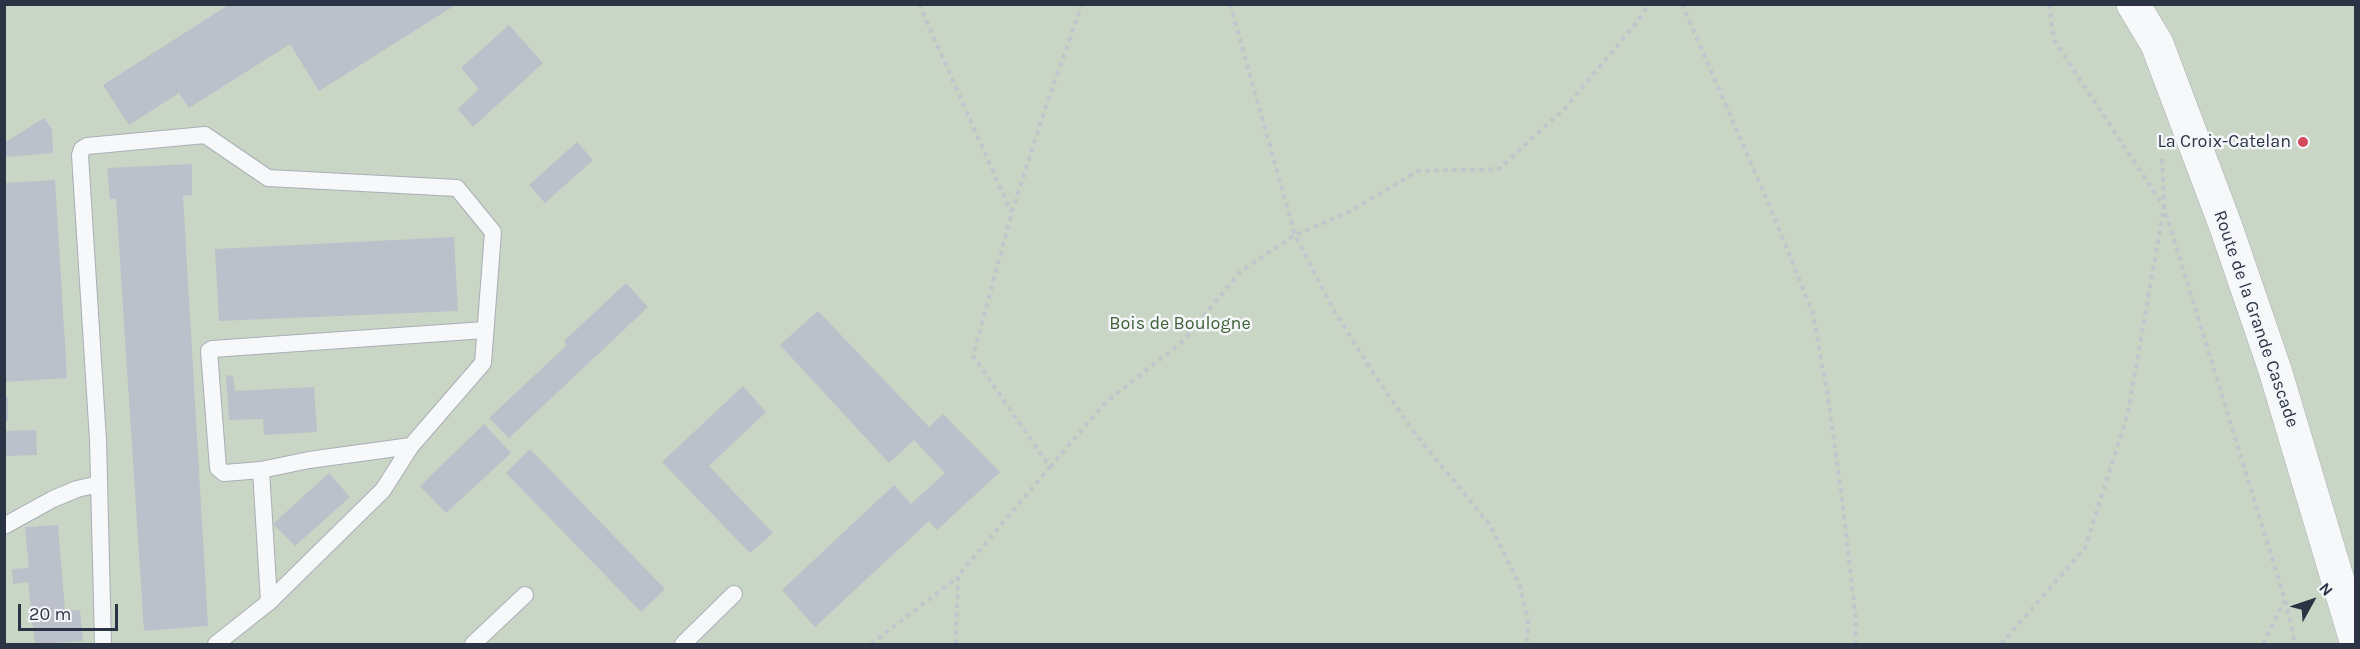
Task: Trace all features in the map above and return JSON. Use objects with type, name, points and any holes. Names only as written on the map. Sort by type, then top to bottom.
[{"type":"street","name":"Route de la Grande Cascade","points":[[2133,4],[2157,44],[2226,227],[2275,370],[2355,641]]},
{"type":"street","points":[[2146,4],[2157,44]]},
{"type":"lane","points":[[103,645],[99,484],[80,155],[82,148],[205,135],[268,178],[457,188],[493,232],[483,363],[411,446],[383,490],[269,602],[216,645]]},
{"type":"lane","points":[[411,446],[309,460],[261,470],[224,473],[218,468],[210,350],[485,330]]},
{"type":"lane","points":[[261,470],[269,602]]},
{"type":"lane","points":[[4,526],[53,499],[77,489],[99,484]]},
{"type":"lane","points":[[683,645],[734,594]]},
{"type":"lane","points":[[473,645],[525,595]]},
{"type":"path","points":[[919,4],[1012,212]]},
{"type":"path","points":[[1050,467],[973,356],[1012,212],[1082,4]]},
{"type":"path","points":[[1230,4],[1295,235],[1335,312],[1370,368],[1413,431],[1490,525],[1519,583],[1528,619],[1527,645]]},
{"type":"path","points":[[871,645],[958,576],[1106,402],[1182,342],[1241,271],[1295,235],[1347,213],[1418,171],[1499,169],[1566,107],[1637,22],[1649,4]]},
{"type":"path","points":[[1682,4],[1773,214],[1813,314],[1828,397],[1842,499],[1856,620],[1855,645]]},
{"type":"path","points":[[2049,4],[2054,40],[2164,207],[2285,600],[2295,645]]},
{"type":"path","points":[[2001,645],[2085,548],[2128,413],[2164,207],[2161,149]]},
{"type":"path","points":[[956,645],[958,576]]},
{"type":"path","points":[[2263,645],[2285,600]]},
{"type":"green space","name":"Bois de Boulogne","points":[[4,5],[2355,5],[2355,644],[5,644]]},
{"type":"building","points":[[230,4],[457,4],[319,91],[290,44],[189,108],[179,93],[129,125],[103,85]]},
{"type":"building","points":[[509,25],[543,63],[473,127],[458,109],[479,89],[461,68]]},
{"type":"building","points":[[44,118],[52,129],[53,153],[4,157],[4,143]]},
{"type":"building","points":[[577,142],[593,160],[545,203],[529,185]]},
{"type":"building","points":[[192,164],[192,195],[183,196],[208,626],[144,631],[116,199],[110,199],[107,168]]},
{"type":"building","points":[[55,180],[67,378],[4,382],[4,183]]},
{"type":"building","points":[[454,237],[458,311],[219,321],[215,249]]},
{"type":"building","points":[[626,283],[648,307],[509,438],[489,418],[567,345],[564,341]]},
{"type":"building","points":[[818,311],[929,427],[943,414],[1000,472],[937,530],[929,521],[815,627],[782,590],[894,485],[911,504],[945,473],[914,440],[889,463],[780,345]]},
{"type":"building","points":[[226,375],[233,376],[235,391],[314,387],[317,432],[264,435],[263,419],[229,420]]},
{"type":"building","points":[[743,386],[766,412],[709,466],[773,533],[750,553],[662,462]]},
{"type":"building","points":[[4,397],[8,397],[8,421],[4,421]]},
{"type":"building","points":[[484,424],[511,453],[446,513],[420,486]]},
{"type":"building","points":[[36,430],[37,455],[4,456],[4,431]]},
{"type":"building","points":[[530,449],[665,589],[641,612],[506,473]]},
{"type":"building","points":[[329,473],[350,497],[295,546],[273,524]]},
{"type":"building","points":[[58,525],[65,611],[80,610],[83,641],[35,644],[28,582],[13,584],[12,569],[29,568],[25,527]]},
{"type":"place","name":"La Croix-Catelan","points":[[2303,142]]}]
